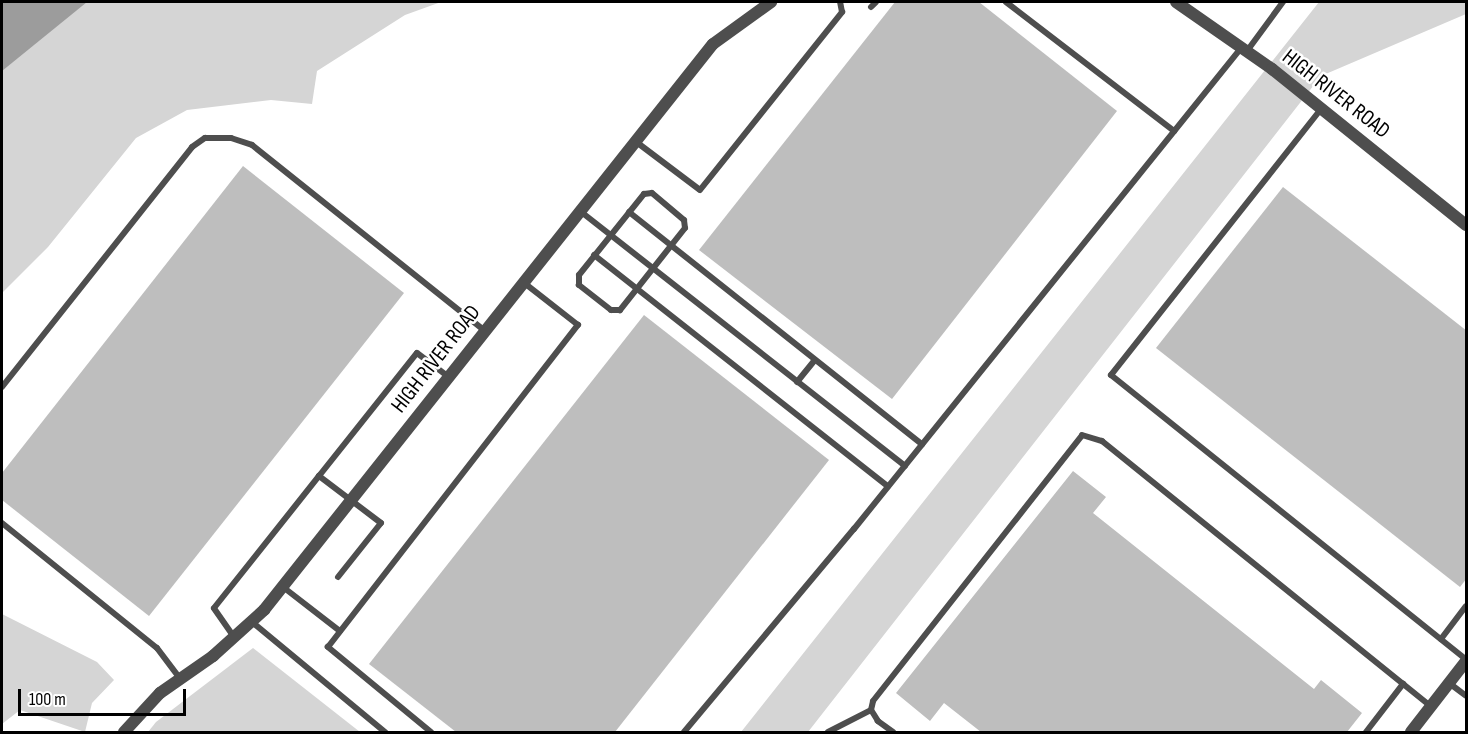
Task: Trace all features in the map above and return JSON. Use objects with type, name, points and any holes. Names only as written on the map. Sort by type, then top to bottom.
[{"type":"street","name":"HIGH RIVER ROAD","points":[[124,732],[160,693],[234,637],[283,587],[713,44],[771,2]]},
{"type":"street","name":"HIGH RIVER ROAD","points":[[1176,2],[1244,49],[1321,108],[1467,225]]},
{"type":"street","points":[[1411,732],[1467,660]]},
{"type":"lane","points":[[634,141],[700,190],[842,12],[840,2]]},
{"type":"lane","points":[[1006,2],[1174,131]]},
{"type":"lane","points":[[684,732],[888,486],[1174,131],[1283,2]]},
{"type":"lane","points":[[1321,108],[1111,375],[1467,660]]},
{"type":"lane","points":[[2,387],[192,147],[205,138],[231,138],[252,145],[485,331]]},
{"type":"lane","points":[[644,194],[652,194],[684,220],[685,228],[620,310],[611,310],[579,285],[579,275],[611,235],[644,194]]},
{"type":"lane","points":[[579,211],[904,466]]},
{"type":"lane","points":[[629,212],[922,444]]},
{"type":"lane","points":[[594,255],[888,486]]},
{"type":"lane","points":[[431,732],[418,718],[328,647],[578,325],[523,282]]},
{"type":"lane","points":[[234,637],[213,608],[417,353],[449,377]]},
{"type":"lane","points":[[797,382],[815,360]]},
{"type":"lane","points":[[828,732],[871,710],[884,685],[1082,435],[1102,441],[1431,706]]},
{"type":"lane","points":[[319,476],[381,524],[339,577]]},
{"type":"lane","points":[[2,524],[157,648],[180,679]]},
{"type":"lane","points":[[283,587],[340,631]]},
{"type":"lane","points":[[1441,639],[1467,606]]},
{"type":"lane","points":[[251,621],[386,732]]},
{"type":"lane","points":[[1449,683],[1467,696]]},
{"type":"lane","points":[[1366,732],[1403,684]]},
{"type":"lane","points":[[871,710],[893,732]]},
{"type":"shaded area","points":[[2,2],[441,2],[405,15],[317,71],[312,104],[271,100],[187,110],[136,138],[48,247],[2,293]]},
{"type":"shaded area","points":[[87,2],[2,71],[2,3]]},
{"type":"shaded area","points":[[1319,2],[1466,2],[1466,14],[1321,76],[808,732],[741,732]]},
{"type":"shaded area","points":[[2,614],[97,662],[114,680],[92,703],[85,732],[20,710],[2,724]]},
{"type":"shaded area","points":[[253,648],[360,732],[148,732],[156,722]]},
{"type":"building","points":[[895,2],[979,2],[1117,111],[892,399],[699,250]]},
{"type":"building","points":[[243,166],[404,293],[149,616],[2,500],[2,473]]},
{"type":"building","points":[[1283,187],[1467,331],[1467,578],[1460,587],[1156,348]]},
{"type":"building","points":[[644,315],[829,460],[615,732],[456,732],[369,664]]},
{"type":"building","points":[[1073,471],[1106,497],[1093,513],[1314,689],[1321,680],[1362,713],[1347,732],[981,732],[944,703],[930,721],[896,693]]}]
